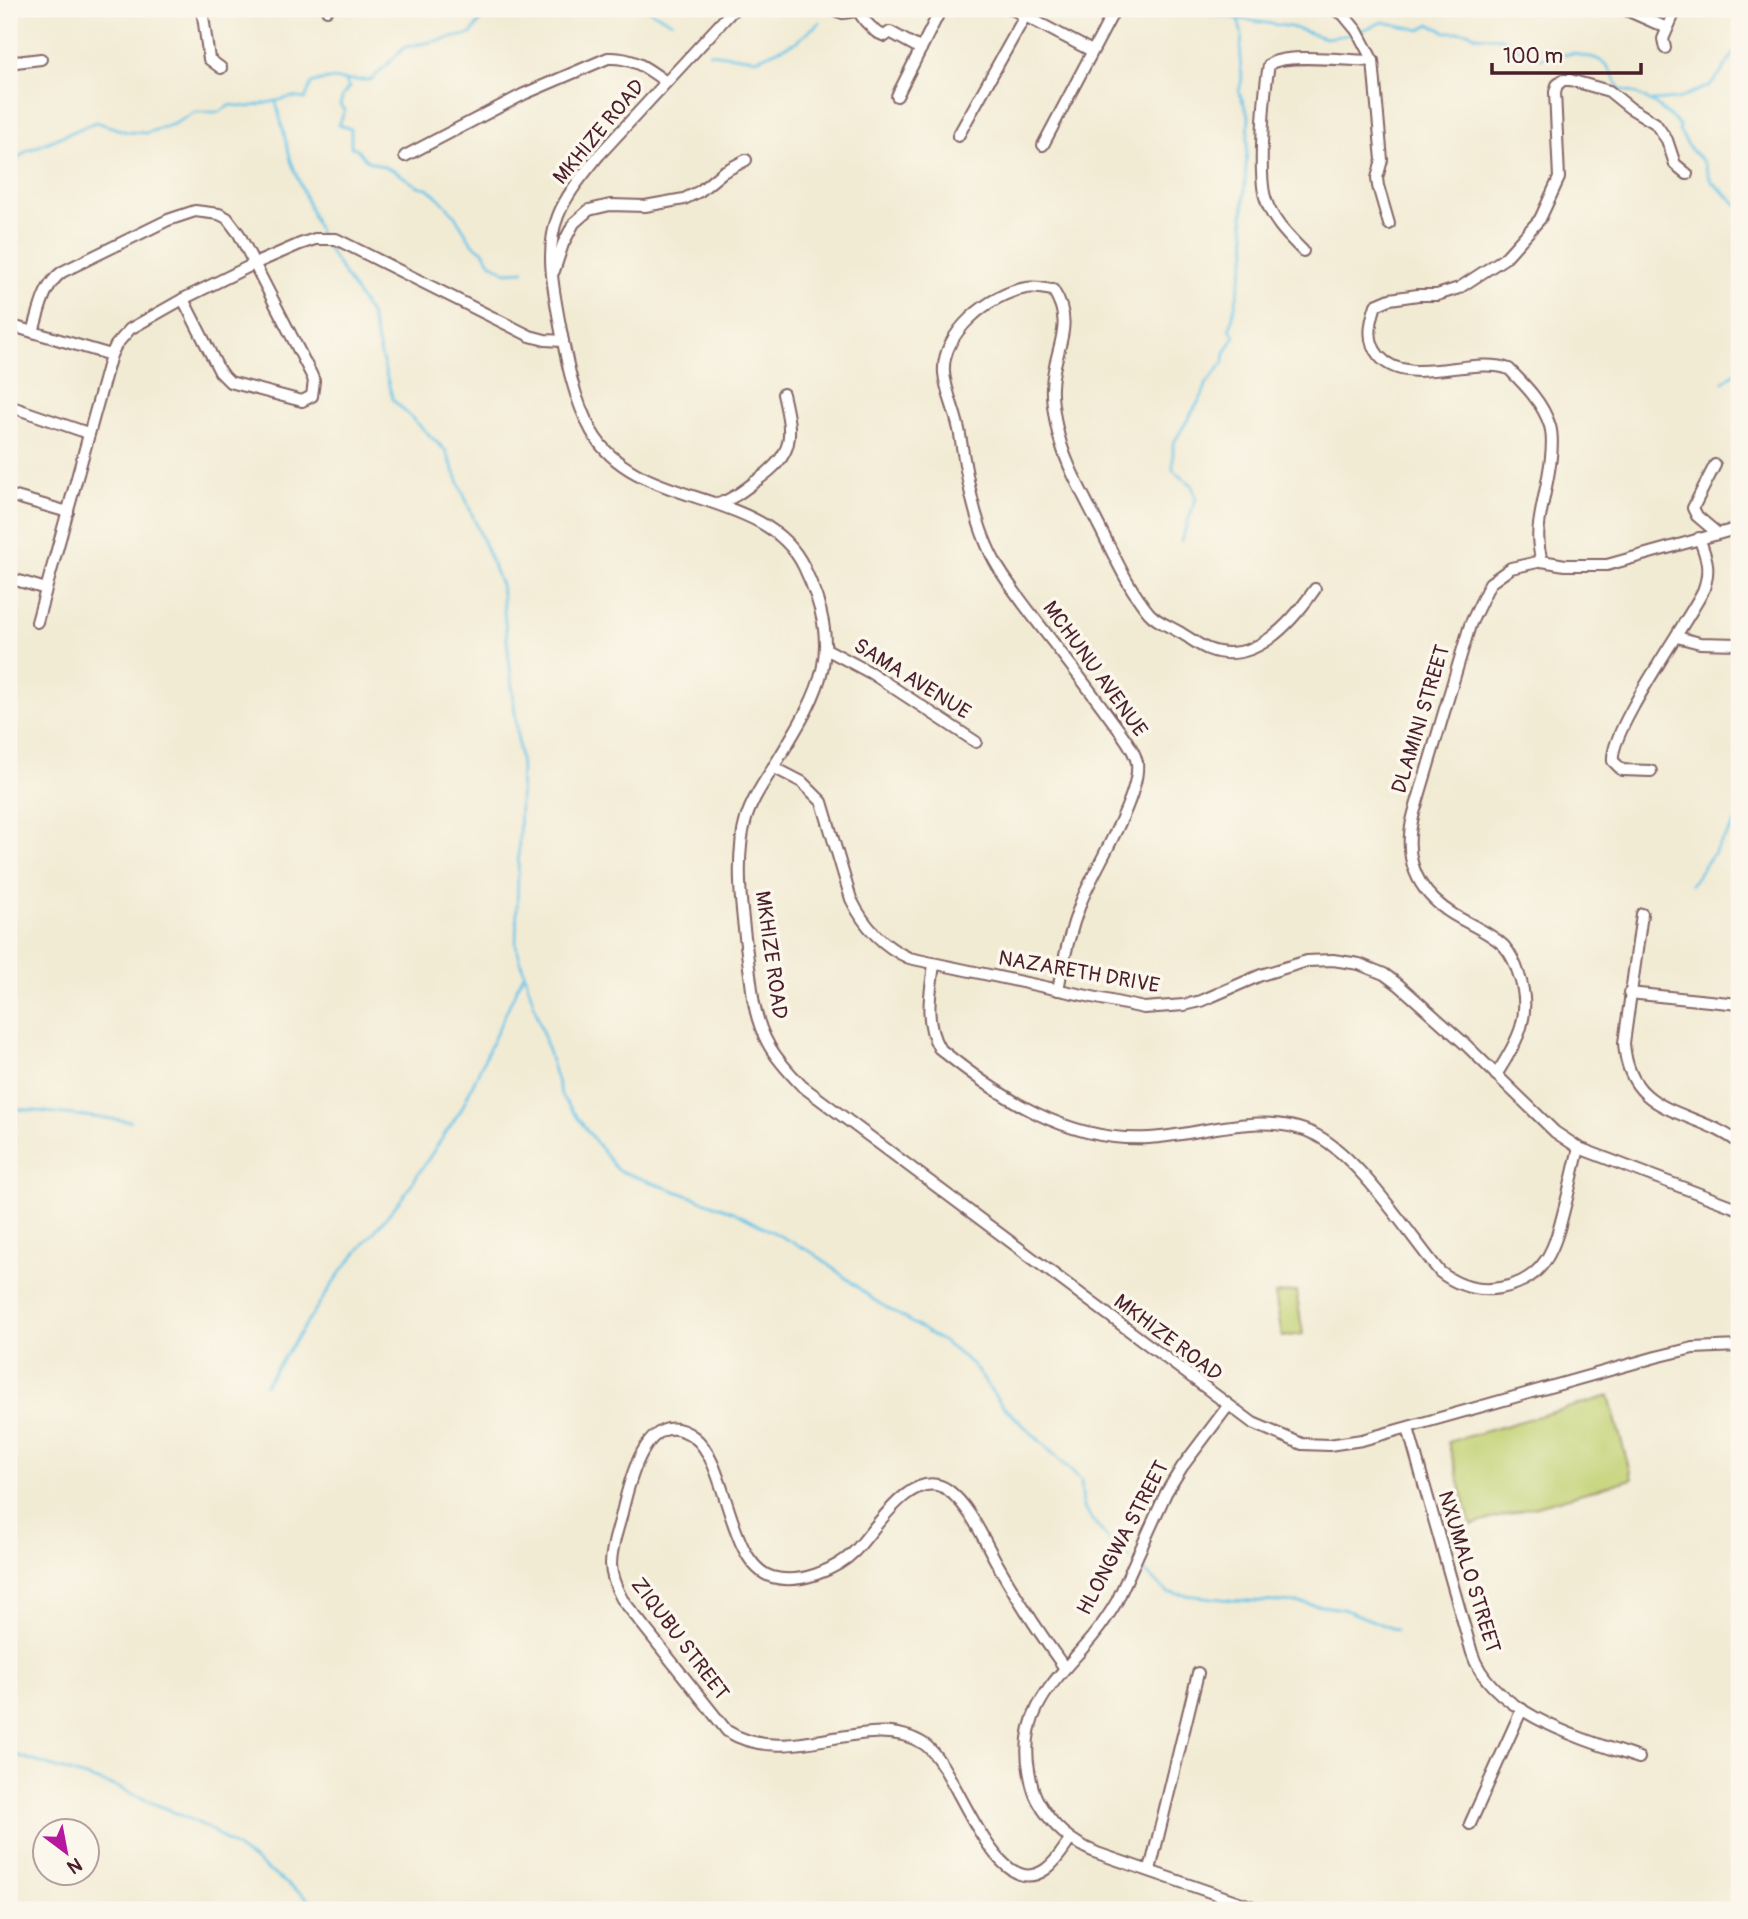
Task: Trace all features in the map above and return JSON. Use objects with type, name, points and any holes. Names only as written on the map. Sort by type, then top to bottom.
[{"type":"street","points":[[202,9],[209,59],[221,68]]},
{"type":"street","name":"MKHIZE ROAD","points":[[734,9],[599,155],[567,198],[558,217],[552,244],[552,276],[563,341],[578,401],[602,447],[641,478],[718,504],[761,523],[784,542],[802,563],[822,615],[826,649],[822,675],[813,702],[750,808],[741,842],[740,870],[753,998],[768,1047],[802,1086],[832,1110],[1228,1406],[1253,1423],[1302,1444],[1329,1445],[1362,1440],[1656,1357],[1693,1348],[1739,1346]]},
{"type":"street","points":[[831,9],[843,13],[862,10],[876,32],[885,36],[890,32],[921,49]]},
{"type":"street","points":[[897,96],[941,9]]},
{"type":"street","points":[[1012,9],[1027,12],[1092,51]]},
{"type":"street","points":[[1043,145],[1115,9]]},
{"type":"street","points":[[1332,9],[1343,14],[1357,31],[1373,61],[1382,160],[1377,178],[1389,224]]},
{"type":"street","points":[[1625,9],[1668,27]]},
{"type":"street","points":[[1665,48],[1663,39],[1676,9]]},
{"type":"street","points":[[958,136],[1027,12]]},
{"type":"street","points":[[9,57],[16,62],[41,59]]},
{"type":"street","points":[[405,156],[445,128],[608,58],[619,58],[643,65],[666,82]]},
{"type":"street","points":[[1303,251],[1279,225],[1265,197],[1263,162],[1269,65],[1276,59],[1373,61]]},
{"type":"street","points":[[1542,561],[1538,549],[1538,529],[1551,440],[1550,426],[1538,401],[1509,369],[1503,366],[1490,364],[1464,369],[1396,370],[1372,347],[1370,336],[1376,305],[1390,299],[1418,295],[1437,296],[1460,288],[1506,258],[1540,219],[1559,178],[1555,92],[1557,85],[1563,80],[1582,82],[1609,91],[1655,123],[1667,140],[1675,164],[1687,174]]},
{"type":"street","points":[[552,276],[563,244],[574,223],[589,209],[597,206],[645,206],[684,199],[701,191],[723,173],[746,160]]},
{"type":"street","points":[[33,332],[43,299],[54,278],[77,264],[183,214],[208,211],[227,218],[239,234],[311,374],[314,387],[309,400],[296,400],[230,382],[220,372],[183,299]]},
{"type":"street","points":[[37,622],[111,355],[130,329],[183,299],[254,264],[315,239],[336,239],[530,335],[545,340],[563,341]]},
{"type":"street","name":"MCHUNU AVENUE","points":[[1058,990],[1066,947],[1074,923],[1128,803],[1135,783],[1137,762],[1119,730],[999,568],[981,529],[957,418],[946,385],[944,373],[949,344],[971,316],[990,303],[1028,287],[1053,290],[1064,313],[1064,328],[1052,386],[1056,424],[1062,446],[1075,480],[1112,552],[1133,590],[1152,616],[1210,650],[1240,651],[1264,643],[1280,631],[1300,612],[1315,589]]},
{"type":"street","points":[[9,325],[111,355]]},
{"type":"street","points":[[718,504],[773,469],[787,451],[789,427],[783,394]]},
{"type":"street","points":[[9,406],[88,433]]},
{"type":"street","points":[[1715,465],[1693,508],[1696,516],[1717,533]]},
{"type":"street","points":[[9,495],[68,512]]},
{"type":"street","name":"DLAMINI STREET","points":[[1496,1075],[1512,1050],[1524,1018],[1526,1003],[1517,967],[1504,946],[1442,906],[1421,884],[1410,860],[1408,832],[1463,646],[1478,605],[1490,583],[1511,568],[1542,561],[1565,565],[1607,565],[1739,528]]},
{"type":"street","points":[[1651,771],[1622,770],[1613,761],[1613,747],[1628,716],[1694,610],[1708,577],[1707,557],[1699,538]]},
{"type":"street","points":[[9,578],[46,589]]},
{"type":"street","points":[[1676,637],[1700,643],[1739,644]]},
{"type":"street","name":"SAMA AVENUE","points":[[826,649],[871,673],[976,742]]},
{"type":"street","name":"NAZARETH DRIVE","points":[[773,767],[802,782],[822,802],[858,914],[873,934],[904,956],[934,965],[1144,1008],[1201,1000],[1307,961],[1346,961],[1373,969],[1399,985],[1465,1044],[1555,1132],[1579,1148],[1739,1209]]},
{"type":"street","points":[[1642,914],[1624,1043],[1625,1059],[1631,1076],[1643,1094],[1657,1104],[1739,1143]]},
{"type":"street","points":[[934,965],[929,1020],[932,1036],[939,1048],[1016,1104],[1062,1125],[1126,1138],[1174,1135],[1257,1124],[1299,1129],[1315,1135],[1340,1152],[1358,1170],[1440,1272],[1452,1281],[1466,1286],[1495,1289],[1511,1286],[1534,1274],[1544,1264],[1554,1248],[1579,1148]]},
{"type":"street","points":[[1629,993],[1739,1004]]},
{"type":"street","name":"HLONGWA STREET","points":[[1228,1406],[1166,1493],[1117,1601],[1100,1626],[1046,1690],[1032,1717],[1026,1749],[1033,1792],[1055,1826],[1070,1840],[1097,1853],[1262,1910]]},
{"type":"street","name":"NXUMALO STREET","points":[[1408,1428],[1475,1662],[1489,1682],[1522,1709],[1553,1728],[1639,1758]]},
{"type":"street","name":"ZIQUBU STREET","points":[[1065,1667],[1042,1637],[968,1512],[950,1491],[943,1487],[931,1485],[912,1489],[856,1550],[827,1569],[796,1578],[775,1578],[758,1570],[747,1555],[707,1455],[694,1438],[676,1429],[667,1430],[653,1437],[640,1453],[614,1543],[611,1564],[615,1587],[727,1731],[751,1743],[764,1745],[802,1744],[870,1733],[909,1737],[926,1745],[940,1760],[991,1850],[1009,1870],[1027,1875],[1041,1872],[1051,1866],[1070,1840]]},
{"type":"street","points":[[1150,1870],[1198,1674]]},
{"type":"street","points":[[1470,1824],[1522,1709]]},
{"type":"green space","points":[[1296,1291],[1303,1334],[1282,1337],[1275,1294]]},
{"type":"green space","points":[[1609,1396],[1632,1479],[1471,1525],[1448,1442]]},
{"type":"waterway","points":[[345,80],[371,80],[405,47],[471,34],[488,9]]},
{"type":"waterway","points":[[646,9],[672,22]]},
{"type":"waterway","points":[[1177,9],[1291,27],[1325,38],[1355,34]]},
{"type":"waterway","points":[[1181,541],[1196,499],[1192,485],[1173,470],[1173,444],[1207,383],[1224,362],[1225,353],[1235,336],[1230,329],[1247,250],[1243,216],[1249,117],[1239,92],[1242,78],[1242,35],[1238,19]]},
{"type":"waterway","points":[[709,53],[757,59],[796,42],[820,22]]},
{"type":"waterway","points":[[1362,30],[1383,22],[1421,30],[1429,24],[1446,32],[1468,32],[1477,36],[1502,38],[1529,55],[1541,58],[1575,53],[1597,59],[1609,69],[1620,89],[1638,94],[1653,103],[1680,126],[1679,131],[1692,151],[1703,161],[1711,181],[1739,206]]},
{"type":"waterway","points":[[1652,101],[1677,99],[1709,86],[1739,45]]},
{"type":"waterway","points":[[9,165],[27,151],[96,122],[127,132],[146,133],[174,124],[195,112],[219,112],[231,105],[249,107],[293,97],[305,99],[311,84],[327,79],[345,80],[349,87],[340,105],[345,110],[339,125],[351,129],[351,147],[356,148],[366,160],[395,171],[417,186],[427,188],[453,213],[472,243],[484,252],[491,263],[506,272],[524,271]]},
{"type":"waterway","points":[[276,102],[291,161],[320,234]]},
{"type":"waterway","points":[[324,243],[370,314],[393,400],[446,451],[501,585],[521,768],[516,945],[562,1097],[617,1170],[734,1212],[815,1254],[874,1300],[945,1343],[972,1364],[1001,1404],[1081,1480],[1083,1508],[1107,1538],[1131,1559]]},
{"type":"waterway","points":[[1723,382],[1739,370]]},
{"type":"waterway","points":[[1691,884],[1739,818]]},
{"type":"waterway","points":[[265,1385],[340,1273],[402,1198],[461,1110],[523,975]]},
{"type":"waterway","points":[[9,1108],[130,1121]]},
{"type":"waterway","points":[[1136,1564],[1168,1593],[1231,1600],[1301,1603],[1343,1609],[1396,1630]]},
{"type":"waterway","points":[[9,1753],[117,1787],[207,1827],[324,1910]]}]
